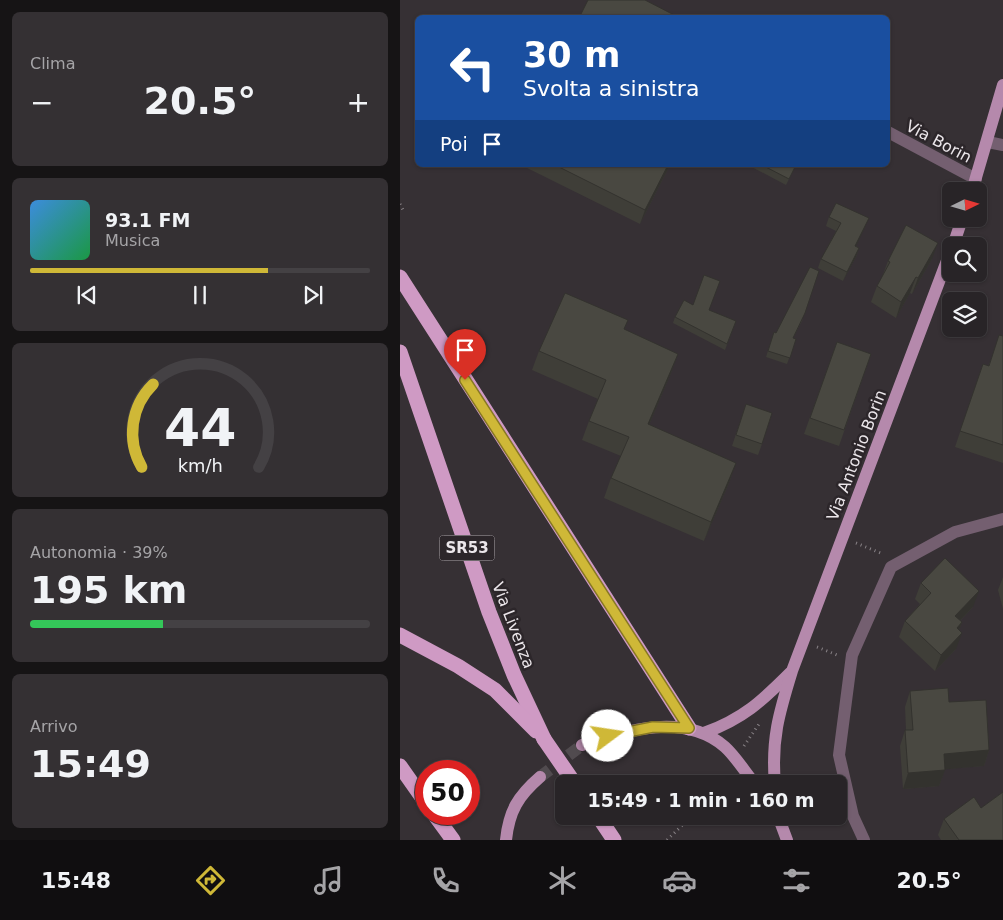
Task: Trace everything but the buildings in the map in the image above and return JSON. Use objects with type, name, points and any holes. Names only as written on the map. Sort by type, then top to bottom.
[{"type":"highway","points":[[400,277],[689,728]]},
{"type":"highway","name":"Via Livenza","points":[[400,352],[489,612],[544,739]]},
{"type":"highway","name":"SR53","points":[[400,635],[458,666],[495,690],[544,739],[569,775]]},
{"type":"highway","points":[[400,766],[415,787]]},
{"type":"highway","points":[[442,825],[453,840]]},
{"type":"highway","points":[[604,825],[614,840]]},
{"type":"main road","points":[[975,182],[988,142],[1003,84]]},
{"type":"main road","name":"Via Antonio Borin","points":[[774,775],[773,753],[776,725],[792,671],[942,274]]},
{"type":"main road","name":"Via Antonio Borin","points":[[704,732],[726,725],[747,713],[792,671]]},
{"type":"main road","points":[[582,746],[622,732],[653,727],[689,728],[704,732],[726,748],[748,775]]},
{"type":"main road","points":[[506,840],[508,818],[524,790],[540,777]]},
{"type":"main road","points":[[781,825],[787,840]]},
{"type":"street","name":"Via Borin","points":[[890,133],[969,182]]},
{"type":"street","points":[[988,142],[1003,144]]},
{"type":"street","points":[[864,840],[853,816],[838,755],[851,660],[891,568],[955,532],[1003,519]]},
{"type":"path","points":[[400,204],[404,212]]},
{"type":"path","points":[[842,538],[902,562]]},
{"type":"path","points":[[803,642],[851,660]]},
{"type":"path","points":[[724,775],[762,719]]},
{"type":"path","points":[[667,840],[683,825]]},
{"type":"tunnel","points":[[540,777],[582,745]]},
{"type":"route","points":[[465,380],[539,492],[689,728],[653,727],[608,736]]}]
